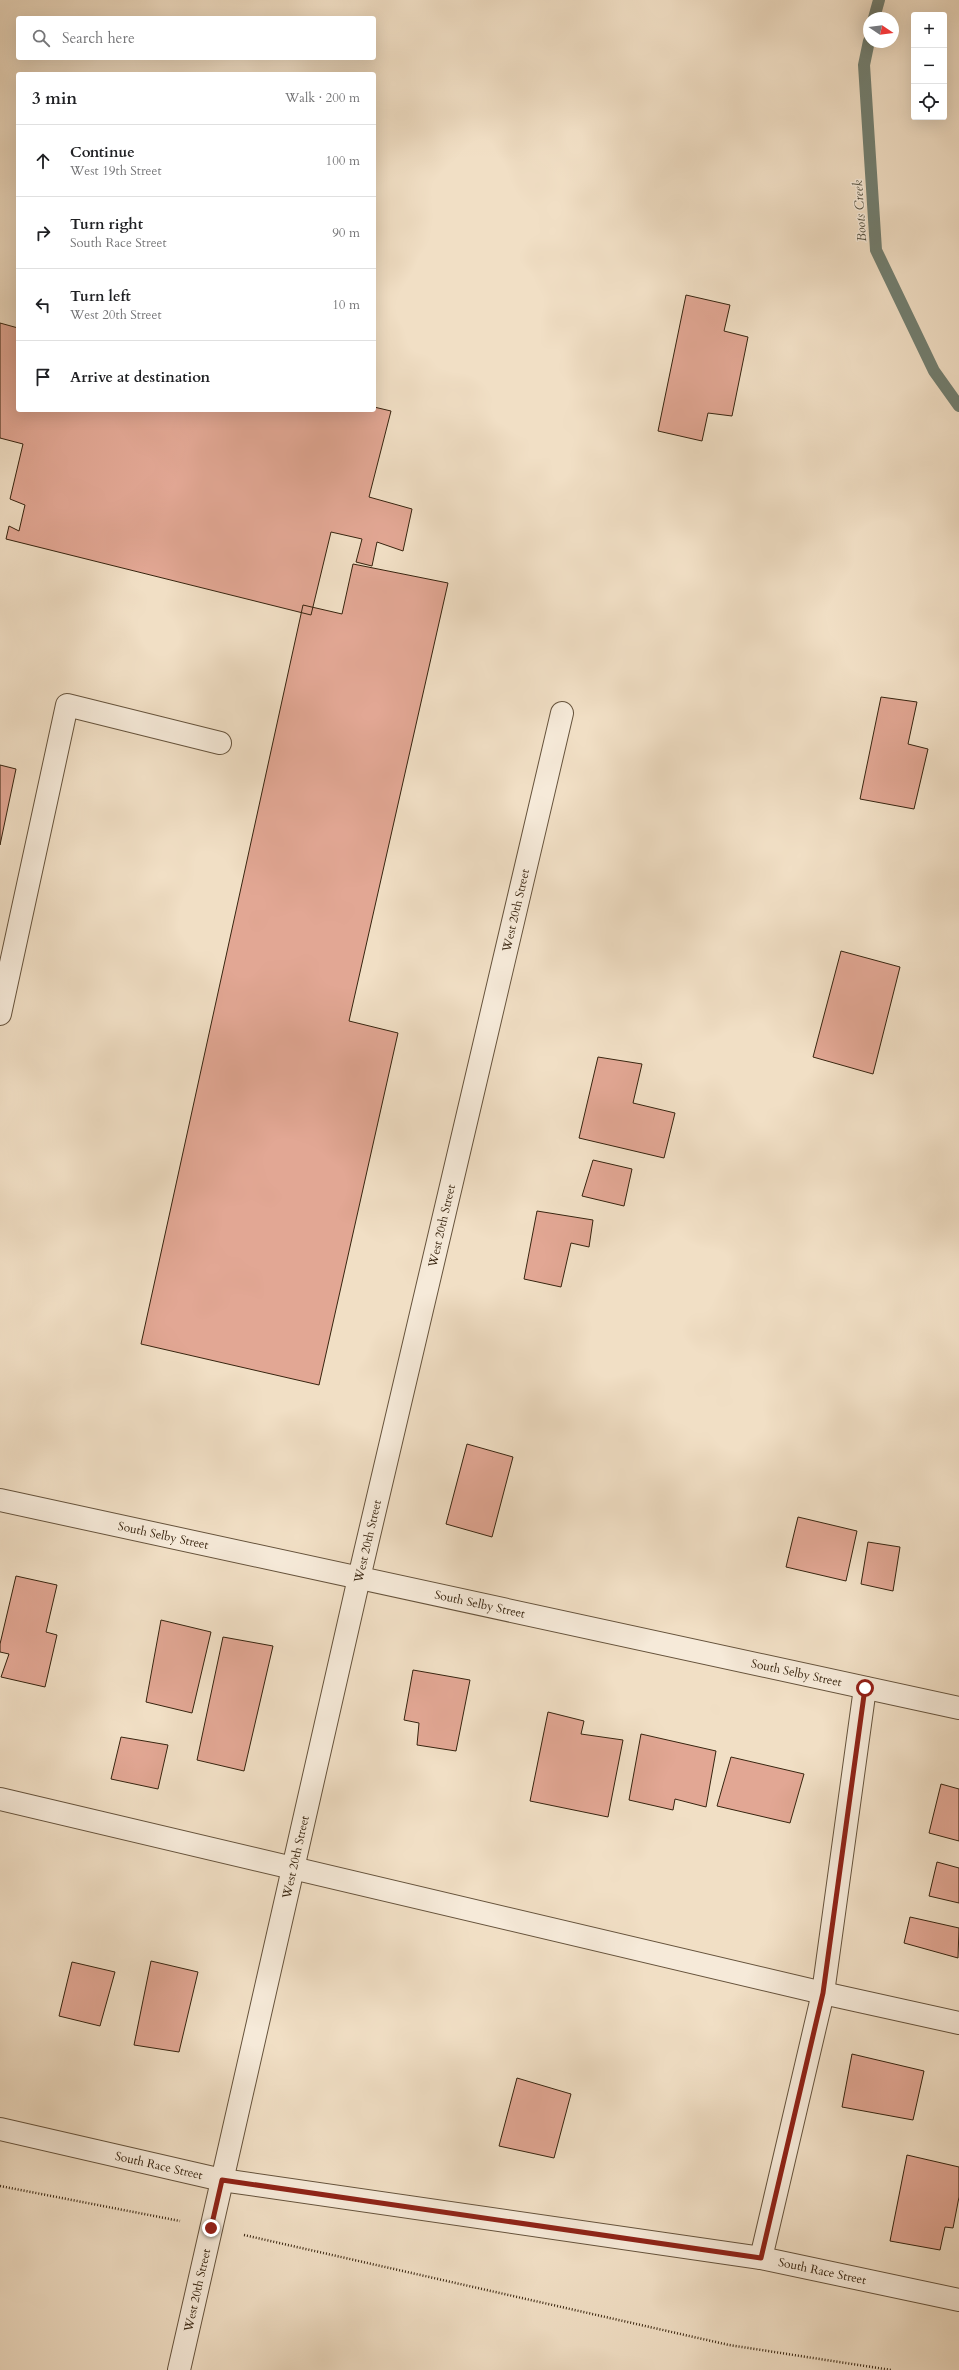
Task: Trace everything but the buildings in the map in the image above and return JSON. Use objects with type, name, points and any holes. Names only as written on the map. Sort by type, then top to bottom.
[{"type":"street","points":[[0,1014],[67,704],[220,742]]},
{"type":"street","name":"West 20th Street","points":[[179,2370],[359,1578],[562,713]]},
{"type":"street","name":"South Selby Street","points":[[0,1500],[959,1708]]},
{"type":"street","points":[[761,2258],[823,1993],[865,1688]]},
{"type":"street","points":[[0,1799],[823,1993],[959,2023]]},
{"type":"street","name":"South Race Street","points":[[0,2129],[222,2180],[761,2258],[959,2300]]},
{"type":"path","points":[[0,2186],[211,2228],[729,2345],[891,2370]]},
{"type":"waterway","name":"Boots Creek","points":[[876,12],[879,0]]},
{"type":"waterway","name":"Boots Creek","points":[[868,48],[864,65],[876,250],[934,371],[959,406]]},
{"type":"route","points":[[211,2228],[222,2180],[761,2258],[823,1993],[865,1688]]}]
